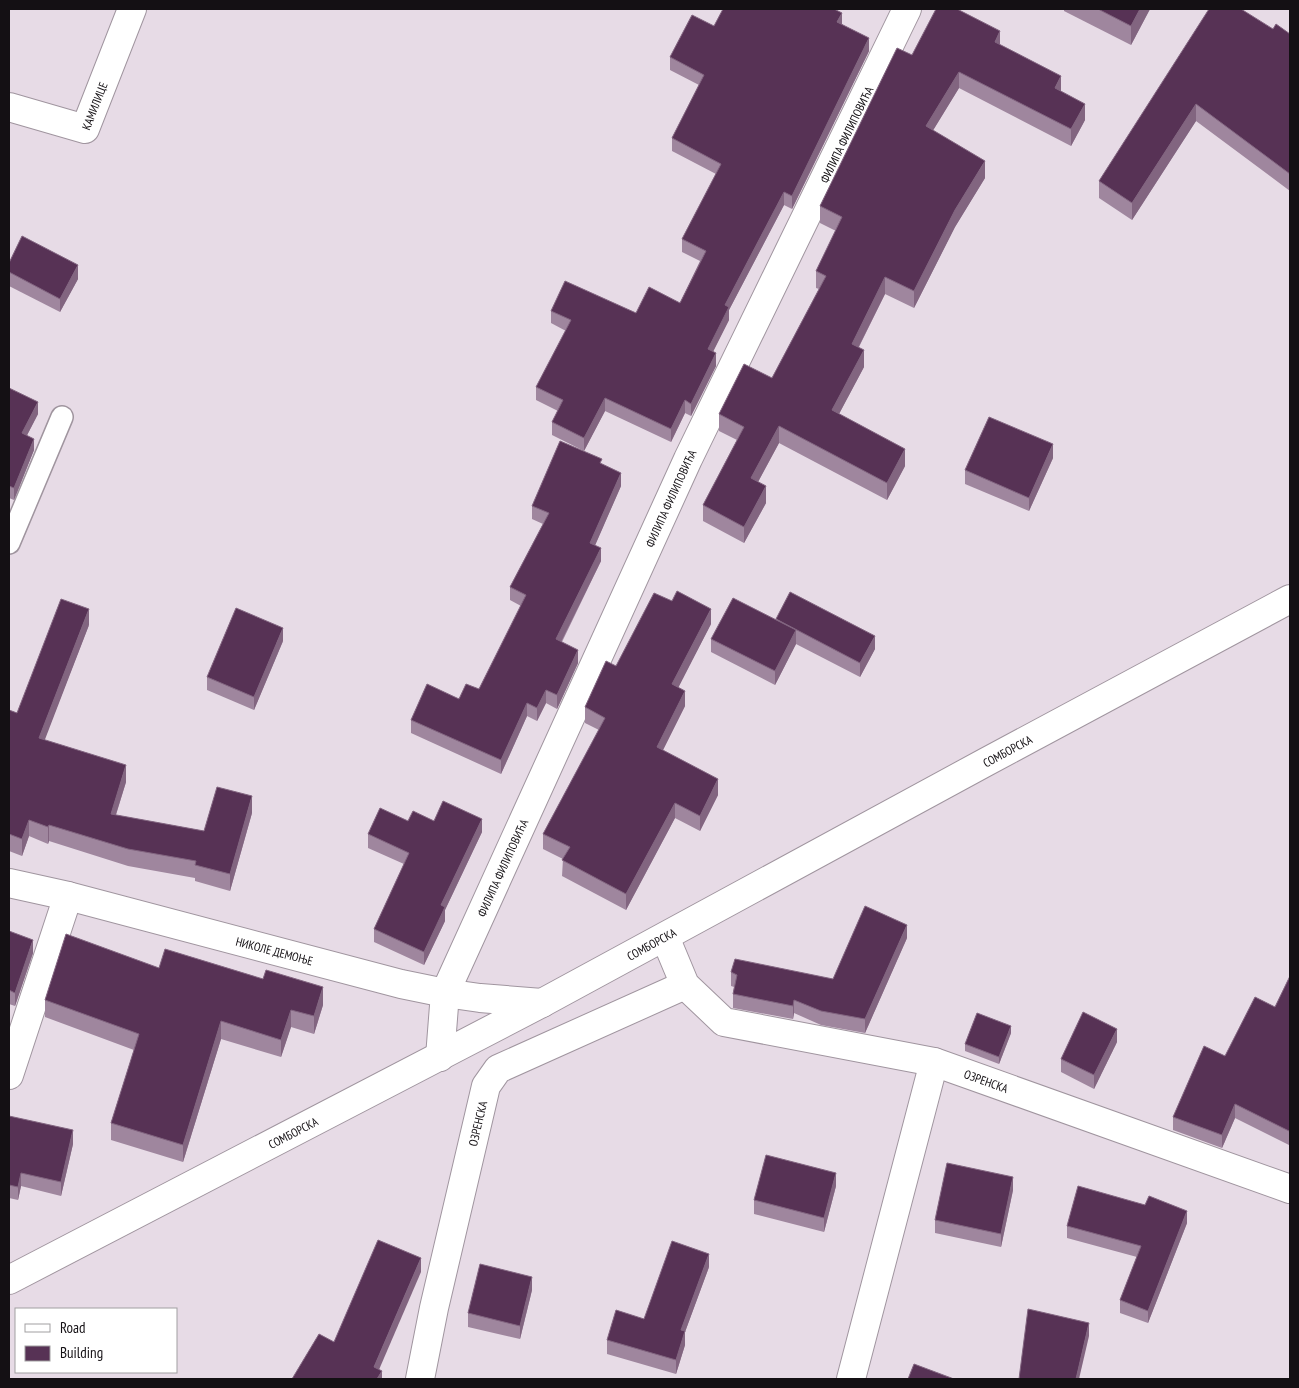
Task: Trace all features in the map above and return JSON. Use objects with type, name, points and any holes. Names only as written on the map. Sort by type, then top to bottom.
[{"type":"street","name":"КАМИЛИЦЕ","points":[[9,107],[85,129],[132,9]]},
{"type":"street","name":"ФИЛИПА ФИЛИПОВИЋА","points":[[445,993],[688,459],[907,9]]},
{"type":"street","name":"СОМБОРСКА","points":[[9,1280],[542,1003],[1290,599]]},
{"type":"street","name":"НИКОЛЕ ДЕМОЊЕ","points":[[9,883],[68,896],[305,959],[445,993],[542,1003]]},
{"type":"street","points":[[9,1075],[68,896]]},
{"type":"street","name":"ОЗРЕНСКА","points":[[665,937],[685,985],[724,1022],[934,1062],[1290,1190]]},
{"type":"street","name":"ОЗРЕНСКА","points":[[420,1379],[434,1308],[486,1086],[498,1069],[685,985]]},
{"type":"street","points":[[440,1057],[445,993]]},
{"type":"street","points":[[851,1379],[934,1062]]},
{"type":"lane","points":[[9,543],[62,417]]},
{"type":"building","points":[[723,9],[834,9],[842,13],[837,22],[869,38],[792,196],[784,192],[725,305],[729,307],[708,349],[716,353],[691,404],[685,400],[671,429],[605,398],[584,438],[552,422],[563,400],[536,387],[571,320],[551,311],[565,281],[636,313],[649,287],[680,303],[706,251],[682,239],[721,164],[672,138],[704,75],[670,57],[692,15],[714,26]]},
{"type":"building","points":[[936,9],[957,9],[1000,31],[995,42],[1061,76],[1055,88],[1085,104],[1071,129],[959,72],[926,126],[985,161],[955,210],[914,291],[885,277],[852,344],[864,350],[832,410],[905,449],[887,483],[779,426],[751,478],[766,486],[744,527],[703,505],[744,427],[719,414],[744,364],[772,378],[826,276],[816,271],[842,217],[820,206],[897,48],[912,55]]},
{"type":"building","points":[[1098,9],[1140,9],[1131,26]]},
{"type":"building","points":[[1209,9],[1241,9],[1273,29],[1276,24],[1290,34],[1290,174],[1196,104],[1132,203],[1099,181]]},
{"type":"building","points":[[22,236],[78,265],[60,299],[9,272],[9,263]]},
{"type":"building","points":[[9,388],[38,402],[22,433],[34,439],[14,488],[9,486]]},
{"type":"building","points":[[989,417],[1053,444],[1029,498],[965,470]]},
{"type":"building","points":[[560,441],[602,459],[600,463],[621,473],[590,543],[601,548],[556,639],[578,650],[557,695],[546,690],[537,708],[527,703],[501,760],[411,720],[427,684],[459,699],[466,684],[479,689],[526,595],[510,587],[549,513],[532,506]]},
{"type":"building","points":[[677,591],[711,609],[672,684],[685,691],[657,747],[718,779],[700,816],[675,803],[626,894],[562,860],[570,847],[543,834],[605,718],[585,707],[606,661],[616,666],[654,593],[672,601]]},
{"type":"building","points":[[790,592],[875,636],[860,663],[776,619]]},
{"type":"building","points":[[733,598],[796,630],[775,671],[711,639]]},
{"type":"building","points":[[61,599],[89,609],[39,738],[126,765],[111,814],[204,831],[217,787],[252,796],[230,874],[195,865],[196,861],[128,849],[29,820],[22,839],[9,834],[9,710],[17,713]]},
{"type":"building","points":[[236,608],[283,628],[254,697],[207,677]]},
{"type":"building","points":[[443,801],[482,819],[441,905],[445,907],[424,952],[374,929],[409,853],[368,834],[380,808],[408,821],[413,811],[434,821]]},
{"type":"building","points":[[865,906],[907,925],[865,1019],[821,1011],[794,1000],[793,1006],[733,994],[737,975],[731,972],[735,959],[833,979]]},
{"type":"building","points":[[9,931],[33,940],[15,993],[9,990]]},
{"type":"building","points":[[66,934],[159,968],[165,949],[263,979],[266,970],[323,987],[314,1016],[291,1010],[281,1040],[221,1021],[183,1145],[111,1123],[139,1034],[45,1000]]},
{"type":"building","points":[[1290,976],[1289,1131],[1235,1104],[1222,1135],[1173,1117],[1204,1046],[1225,1056],[1255,997],[1275,1007]]},
{"type":"building","points":[[1083,1012],[1117,1029],[1094,1075],[1061,1059]]},
{"type":"building","points":[[977,1013],[1011,1026],[999,1057],[965,1044]]},
{"type":"building","points":[[9,1116],[73,1130],[61,1182],[21,1173],[18,1187],[9,1185]]},
{"type":"building","points":[[766,1155],[836,1173],[824,1218],[754,1200]]},
{"type":"building","points":[[947,1163],[1013,1177],[1001,1234],[935,1220]]},
{"type":"building","points":[[1078,1186],[1145,1205],[1149,1196],[1187,1211],[1148,1311],[1120,1300],[1141,1246],[1067,1226]]},
{"type":"building","points":[[378,1240],[421,1258],[374,1367],[382,1371],[377,1379],[292,1379],[319,1334],[334,1342]]},
{"type":"building","points":[[672,1241],[709,1254],[681,1330],[685,1331],[676,1360],[607,1340],[616,1310],[644,1319]]},
{"type":"building","points":[[480,1264],[532,1277],[520,1326],[468,1313]]},
{"type":"building","points":[[1028,1309],[1089,1323],[1076,1379],[1019,1379]]},
{"type":"building","points":[[914,1364],[954,1379],[908,1379]]}]
